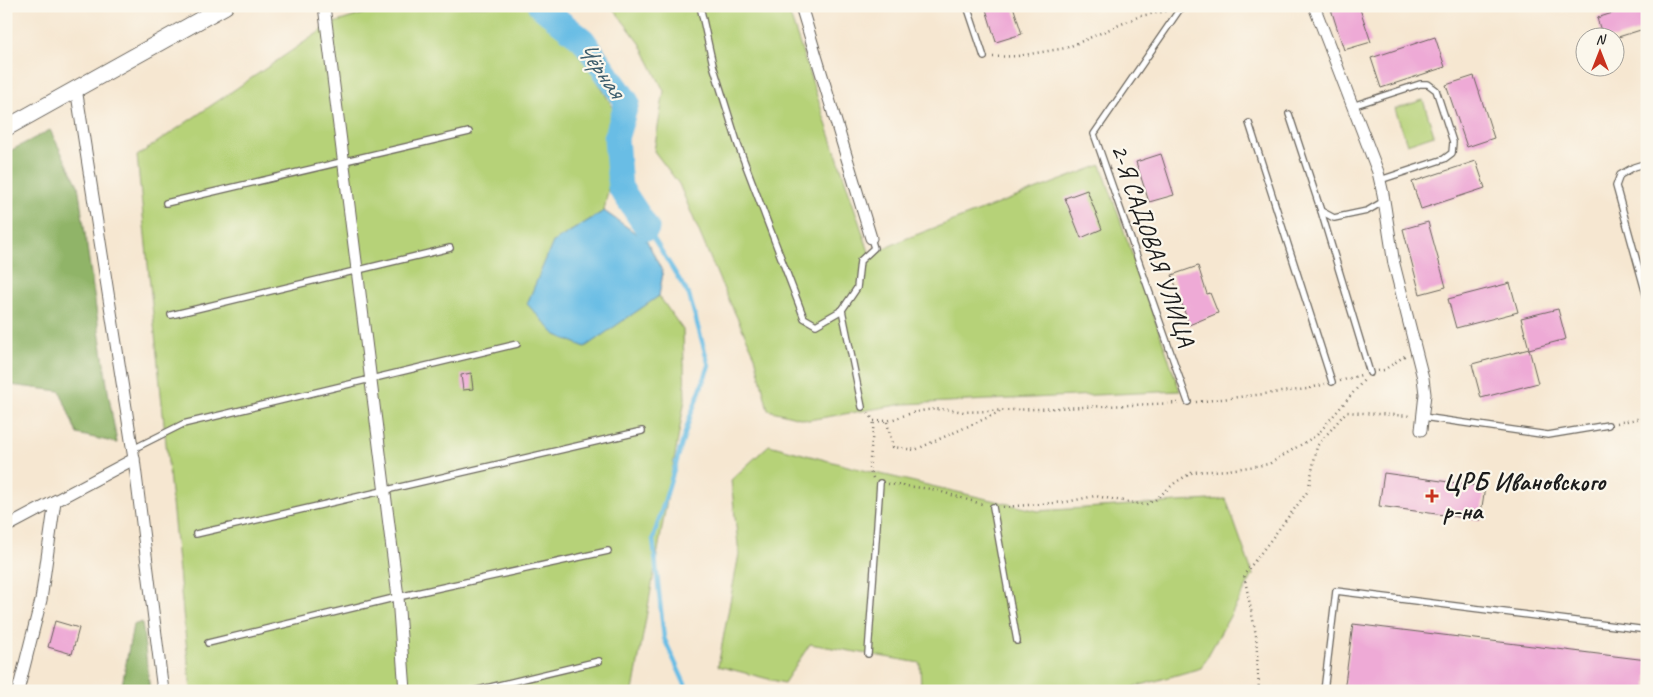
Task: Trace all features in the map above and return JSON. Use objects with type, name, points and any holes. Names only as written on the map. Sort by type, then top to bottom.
[{"type":"main road","points":[[6,128],[225,6]]},
{"type":"street","points":[[324,6],[398,597],[405,691]]},
{"type":"street","points":[[801,6],[871,238]]},
{"type":"street","points":[[1314,6],[1380,180],[1394,264],[1423,378],[1424,394],[1421,430]]},
{"type":"street","points":[[76,88],[134,454],[163,691]]},
{"type":"street","points":[[6,527],[55,501],[134,454]]},
{"type":"street","points":[[18,691],[41,600],[55,501]]},
{"type":"lane","points":[[700,6],[713,65],[738,145],[804,318],[816,324],[842,310],[857,288],[860,261],[874,248],[871,238]]},
{"type":"lane","points":[[967,6],[984,58]]},
{"type":"lane","name":"2-Я САДОВАЯ УЛИЦА","points":[[1181,7],[1094,134],[1188,402]]},
{"type":"lane","points":[[1352,106],[1420,84],[1428,84],[1436,90],[1453,142],[1452,153],[1444,159],[1380,180]]},
{"type":"lane","points":[[1289,114],[1321,211],[1370,373]]},
{"type":"lane","points":[[1249,123],[1332,382]]},
{"type":"lane","points":[[166,203],[469,132]]},
{"type":"lane","points":[[1647,163],[1634,167],[1620,175],[1616,186],[1647,298]]},
{"type":"lane","points":[[1321,211],[1334,218],[1367,212],[1384,201]]},
{"type":"lane","points":[[171,316],[450,248]]},
{"type":"lane","points":[[842,310],[862,407]]},
{"type":"lane","points":[[134,454],[182,424],[517,344]]},
{"type":"lane","points":[[1423,417],[1548,435],[1608,425]]},
{"type":"lane","points":[[196,534],[642,431]]},
{"type":"lane","points":[[868,654],[880,483]]},
{"type":"lane","points":[[993,507],[1017,641]]},
{"type":"lane","points":[[208,644],[398,597],[608,551]]},
{"type":"lane","points":[[1324,691],[1336,591],[1647,630]]},
{"type":"lane","points":[[474,691],[599,661]]},
{"type":"path","points":[[984,58],[1018,56],[1066,48],[1140,16],[1181,7]]},
{"type":"path","points":[[874,422],[887,422],[928,409],[948,408],[964,412],[1212,401],[1307,389],[1384,370],[1416,349]]},
{"type":"path","points":[[862,407],[874,422],[869,469],[876,482],[932,489],[993,507],[1066,502],[1095,496],[1145,505],[1155,500],[1176,482],[1192,472],[1229,470],[1269,464],[1317,435],[1370,373]]},
{"type":"path","points":[[887,422],[893,447],[915,450],[1006,410]]},
{"type":"path","points":[[1258,691],[1256,635],[1244,575],[1308,491],[1317,446],[1346,412],[1423,417]]},
{"type":"path","points":[[1608,425],[1647,417]]},
{"type":"green space","points":[[388,6],[547,6],[565,26],[621,121],[604,211],[553,242],[584,347],[659,296],[683,330],[685,399],[633,691],[191,691],[137,156],[331,24]]},
{"type":"green space","points":[[611,6],[787,6],[870,255],[905,239],[1101,165],[1180,391],[904,404],[808,420],[768,410],[755,356],[720,281],[679,184],[654,151],[664,91],[640,43]]},
{"type":"green space","points":[[1423,100],[1434,135],[1407,144],[1395,109]]},
{"type":"green space","points":[[50,130],[78,185],[117,443],[77,434],[60,391],[10,385],[6,375],[6,153]]},
{"type":"green space","points":[[769,445],[859,469],[1038,511],[1226,499],[1253,575],[1201,668],[1120,691],[921,691],[920,663],[810,644],[784,683],[718,666],[739,554],[731,480]]},
{"type":"green space","points":[[142,622],[150,691],[121,691],[133,625]]},
{"type":"water","points":[[604,211],[647,241],[663,273],[659,296],[585,347],[556,335],[527,304],[553,242]]},
{"type":"building","points":[[985,6],[1013,6],[1022,34],[996,42]]},
{"type":"building","points":[[1330,6],[1359,6],[1371,42],[1344,50]]},
{"type":"building","points":[[1634,6],[1647,6],[1647,28],[1626,35],[1626,28],[1600,28],[1597,18]]},
{"type":"building","points":[[1435,37],[1445,67],[1381,88],[1371,58]]},
{"type":"building","points":[[1474,76],[1494,138],[1467,147],[1446,85]]},
{"type":"building","points":[[1161,154],[1174,195],[1149,202],[1136,162]]},
{"type":"building","points":[[1476,161],[1485,188],[1421,209],[1412,182]]},
{"type":"building","points":[[1087,190],[1102,229],[1081,238],[1065,198]]},
{"type":"building","points":[[1428,222],[1446,287],[1420,294],[1403,229]]},
{"type":"building","points":[[1198,266],[1207,294],[1210,293],[1218,313],[1189,325],[1172,275]]},
{"type":"building","points":[[1510,283],[1518,312],[1456,328],[1448,299]]},
{"type":"building","points":[[1558,309],[1566,339],[1529,349],[1521,318]]},
{"type":"building","points":[[1529,349],[1538,383],[1481,398],[1472,364]]},
{"type":"building","points":[[471,373],[473,389],[463,390],[461,375]]},
{"type":"building","name":"ЦРБ Ивановского р-на","points":[[1384,473],[1485,487],[1480,520],[1379,506]]},
{"type":"building","points":[[55,621],[79,628],[72,654],[48,647]]},
{"type":"building","points":[[1353,624],[1647,660],[1647,691],[1344,691]]},
{"type":"waterway","name":"Чёрная","points":[[540,6],[583,40],[627,102],[616,138],[620,187],[647,228]]},
{"type":"waterway","points":[[647,228],[689,295],[709,366],[690,417],[653,539],[664,638],[688,691]]},
{"type":"place","name":"ЦРБ Ивановского р-на","points":[[1432,496]]}]
